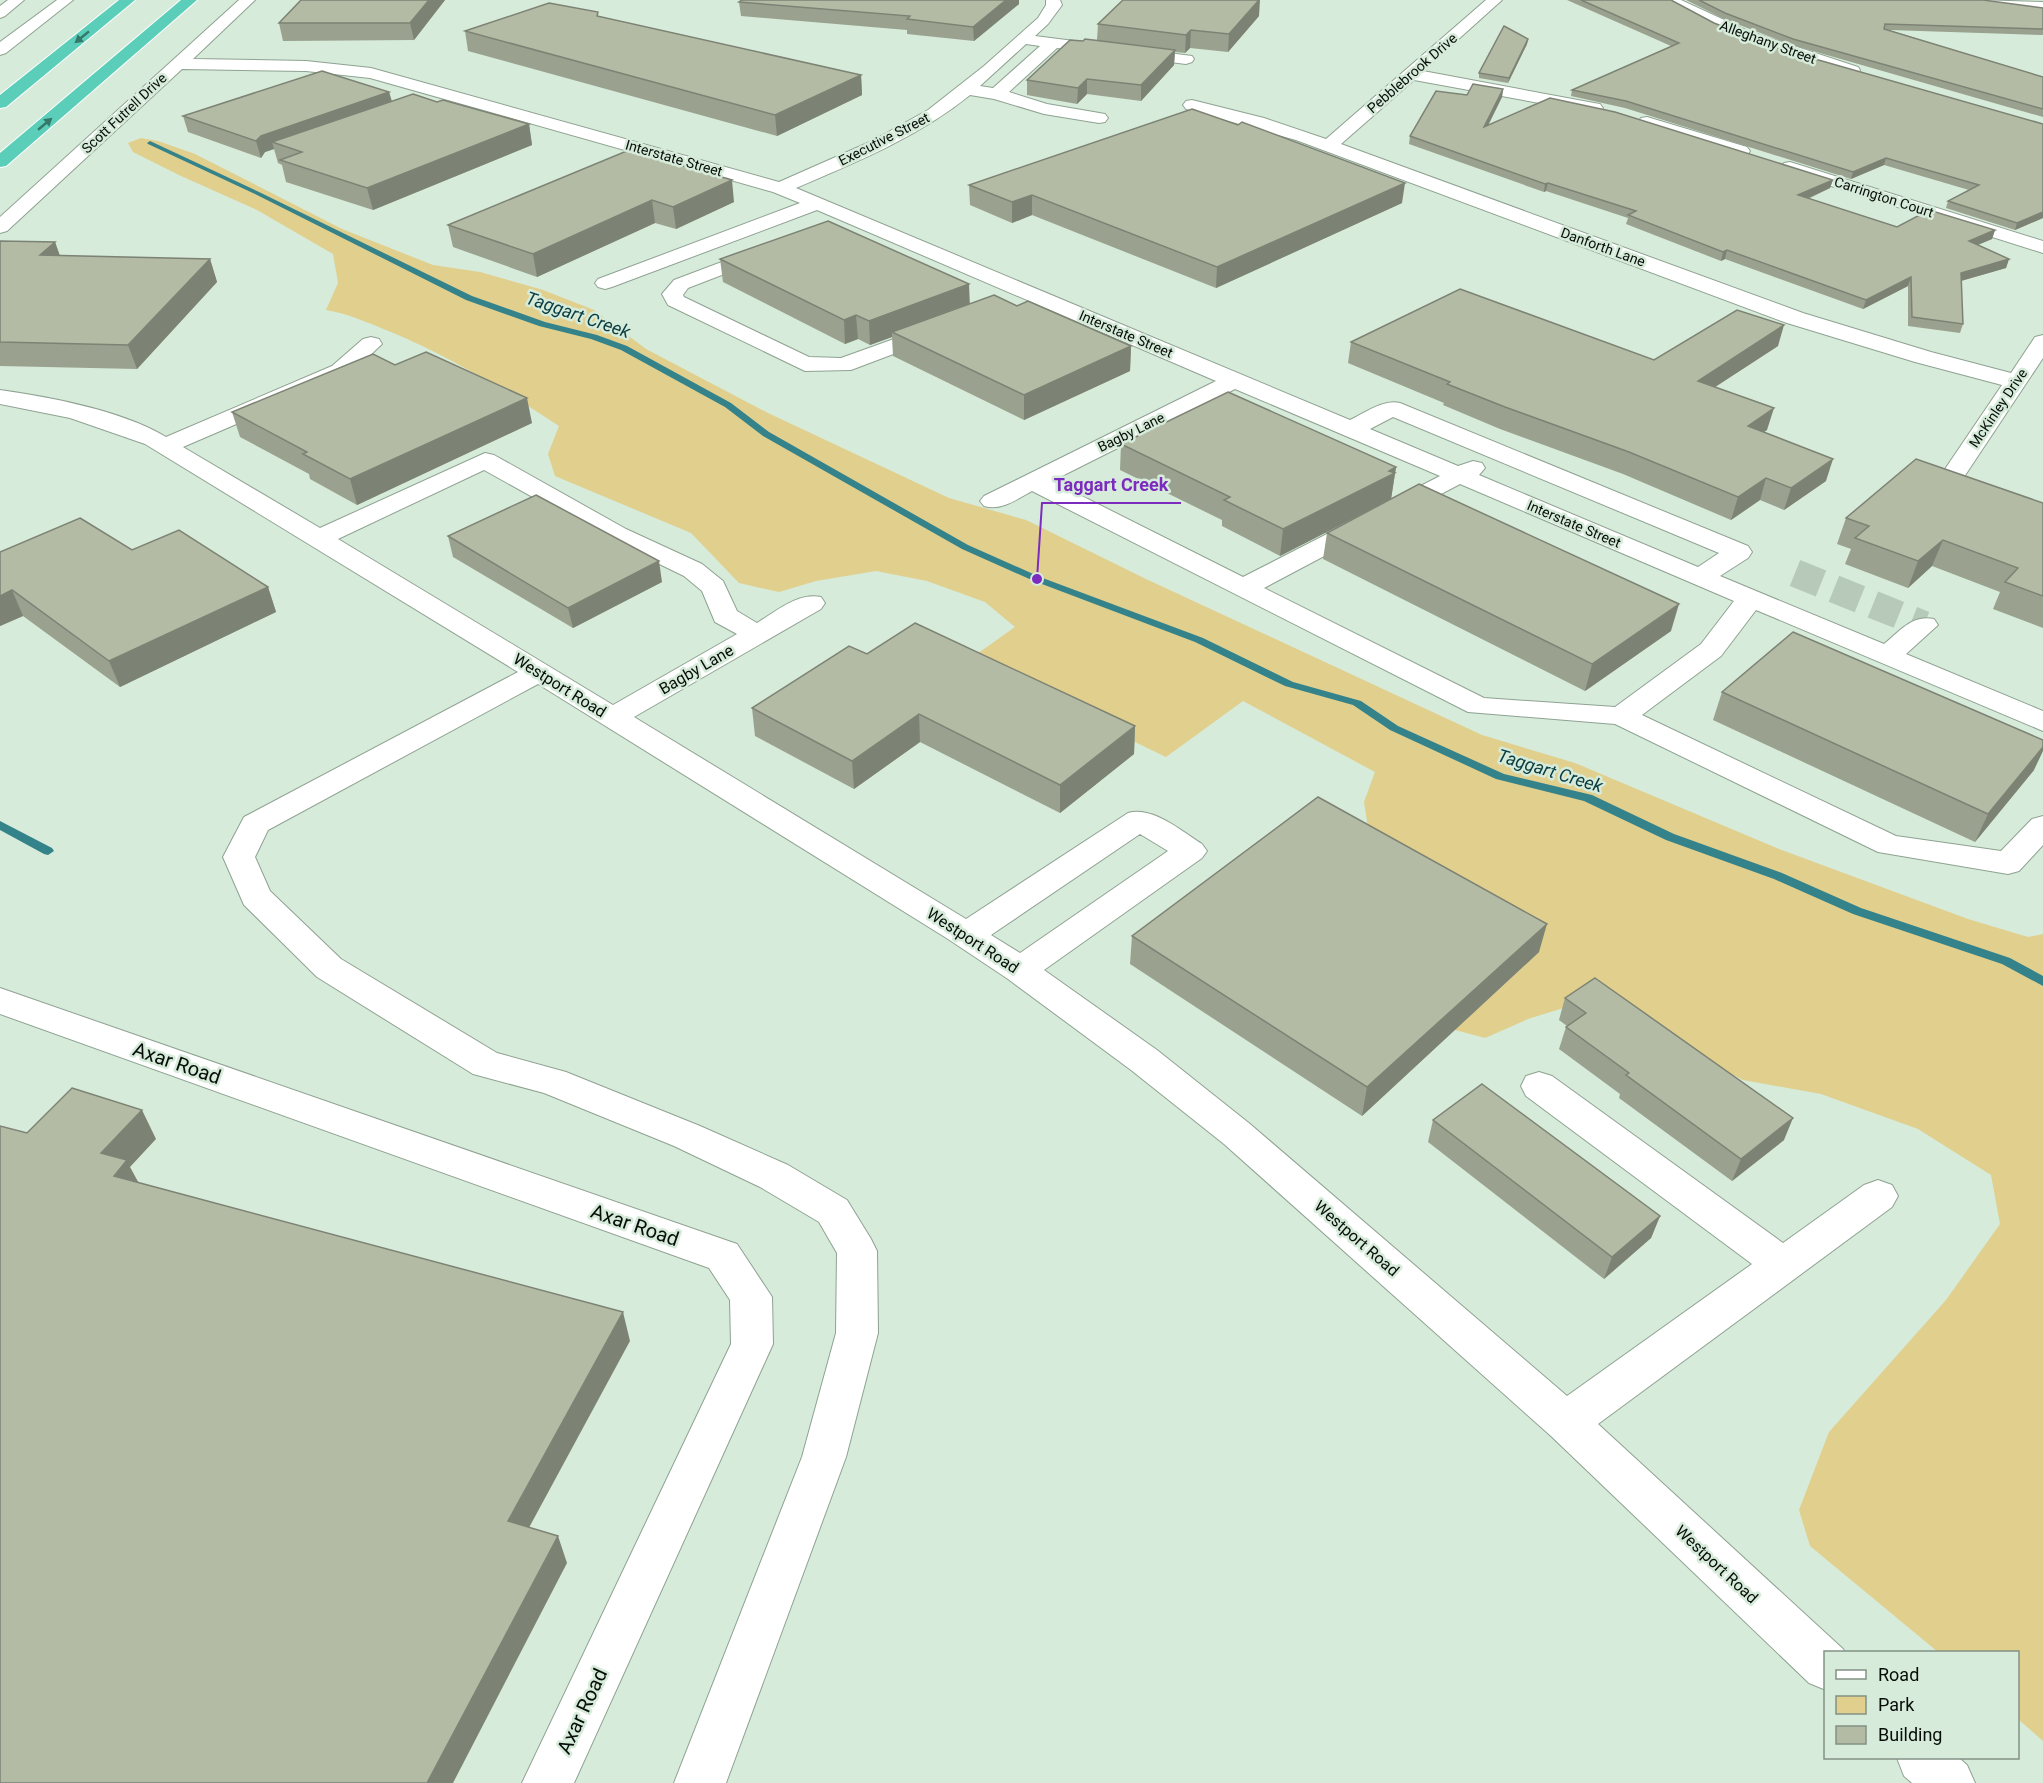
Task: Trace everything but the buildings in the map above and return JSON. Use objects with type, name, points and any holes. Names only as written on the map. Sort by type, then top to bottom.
[{"type":"highway","points":[[0,103],[128,0]]},
{"type":"highway","points":[[0,162],[190,0]]},
{"type":"street","points":[[0,13],[17,0]]},
{"type":"street","points":[[0,50],[66,0]]},
{"type":"street","name":"Scott Futrell Drive","points":[[0,227],[248,0]]},
{"type":"street","name":"Executive Street","points":[[780,188],[905,132],[935,113],[1050,14],[1054,5],[1053,0]]},
{"type":"street","name":"Pebblebrook Drive","points":[[1328,146],[1495,0]]},
{"type":"street","name":"Alleghany Street","points":[[1669,0],[1742,34],[1866,74]]},
{"type":"street","points":[[1982,0],[2043,7]]},
{"type":"street","points":[[1022,39],[1186,58]]},
{"type":"street","points":[[997,94],[1053,43]]},
{"type":"street","name":"Interstate Street","points":[[177,64],[306,66],[385,76],[780,188],[2043,722]]},
{"type":"street","points":[[1410,74],[1608,112]]},
{"type":"street","points":[[964,89],[997,94],[1044,109],[1099,118]]},
{"type":"street","points":[[417,106],[450,95]]},
{"type":"street","name":"Danforth Lane","points":[[1192,105],[1258,122],[1328,146],[1795,318],[1923,357],[2017,382]]},
{"type":"street","name":"Carrington Court","points":[[1629,117],[2043,247]]},
{"type":"street","points":[[605,283],[816,204]]},
{"type":"street","points":[[818,228],[849,218]]},
{"type":"street","points":[[780,246],[681,284],[672,294],[675,301],[805,364],[843,365],[947,326]]},
{"type":"street","points":[[1003,307],[1030,294]]},
{"type":"street","name":"McKinley Drive","points":[[1953,475],[2043,342]]},
{"type":"street","points":[[165,446],[340,371],[371,344]]},
{"type":"street","name":"Bagby Lane","points":[[993,501],[1235,380]]},
{"type":"street","name":"Westport Road","points":[[0,397],[65,408],[112,422],[165,446],[613,717],[1020,970],[1144,1060],[1237,1134],[1566,1422],[1824,1664]]},
{"type":"street","points":[[1351,429],[1392,408],[1739,552],[1699,578]]},
{"type":"street","points":[[1243,588],[1499,453]]},
{"type":"street","points":[[319,538],[485,460],[618,534],[693,570],[714,587],[725,616],[756,634]]},
{"type":"street","points":[[1032,482],[1478,706],[1621,716],[1889,845],[2007,863],[2043,826]]},
{"type":"street","points":[[1578,525],[1615,500]]},
{"type":"street","points":[[1621,716],[1711,650],[1751,598]]},
{"type":"street","name":"Bagby Lane","points":[[613,717],[811,603]]},
{"type":"street","points":[[1887,656],[1924,625]]},
{"type":"street","points":[[539,672],[255,824],[239,857],[256,897],[329,968],[486,1064],[553,1082],[687,1136],[774,1176],[833,1211],[857,1251],[857,1333],[824,1456],[700,1783]]},
{"type":"street","points":[[967,935],[1139,820],[1191,851],[1020,970]]},
{"type":"street","name":"Axar Road","points":[[0,1001],[723,1256],[751,1297],[752,1344],[549,1783]]},
{"type":"street","points":[[1539,1086],[1782,1264]]},
{"type":"street","points":[[1566,1422],[1878,1196]]},
{"type":"street","points":[[1923,1759],[1949,1783]]},
{"type":"green space","points":[[141,138],[158,141],[195,154],[342,229],[433,265],[480,272],[543,290],[594,310],[646,349],[768,413],[949,498],[1026,520],[1146,579],[1482,735],[1575,763],[1779,849],[1968,919],[2028,937],[2043,934],[2043,1741],[2019,1720],[2019,1651],[1937,1651],[1810,1546],[1799,1510],[1829,1432],[1946,1300],[2000,1224],[1991,1175],[1918,1129],[1821,1094],[1743,1080],[1656,1034],[1602,996],[1528,1019],[1485,1038],[1455,1030],[1373,859],[1364,802],[1375,772],[1243,701],[1166,757],[967,661],[1015,627],[985,602],[927,581],[876,571],[816,581],[779,592],[739,583],[691,533],[555,476],[548,454],[559,426],[498,387],[435,352],[367,322],[326,310],[338,283],[333,254],[257,210],[133,152],[128,143]]},
{"type":"waterway","name":"Taggart Creek","points":[[150,143],[469,298],[542,324],[594,337],[624,348],[728,405],[766,434],[965,547],[1037,579],[1199,640],[1289,684],[1357,703],[1394,728],[1500,777],[1588,798],[1670,837],[1778,876],[1857,911],[2006,961],[2043,982]]},
{"type":"waterway","points":[[0,825],[48,851]]},
{"type":"tunnel","points":[[1795,573],[1924,625]]},
{"type":"place","name":"Taggart Creek","points":[[1037,579]]}]
